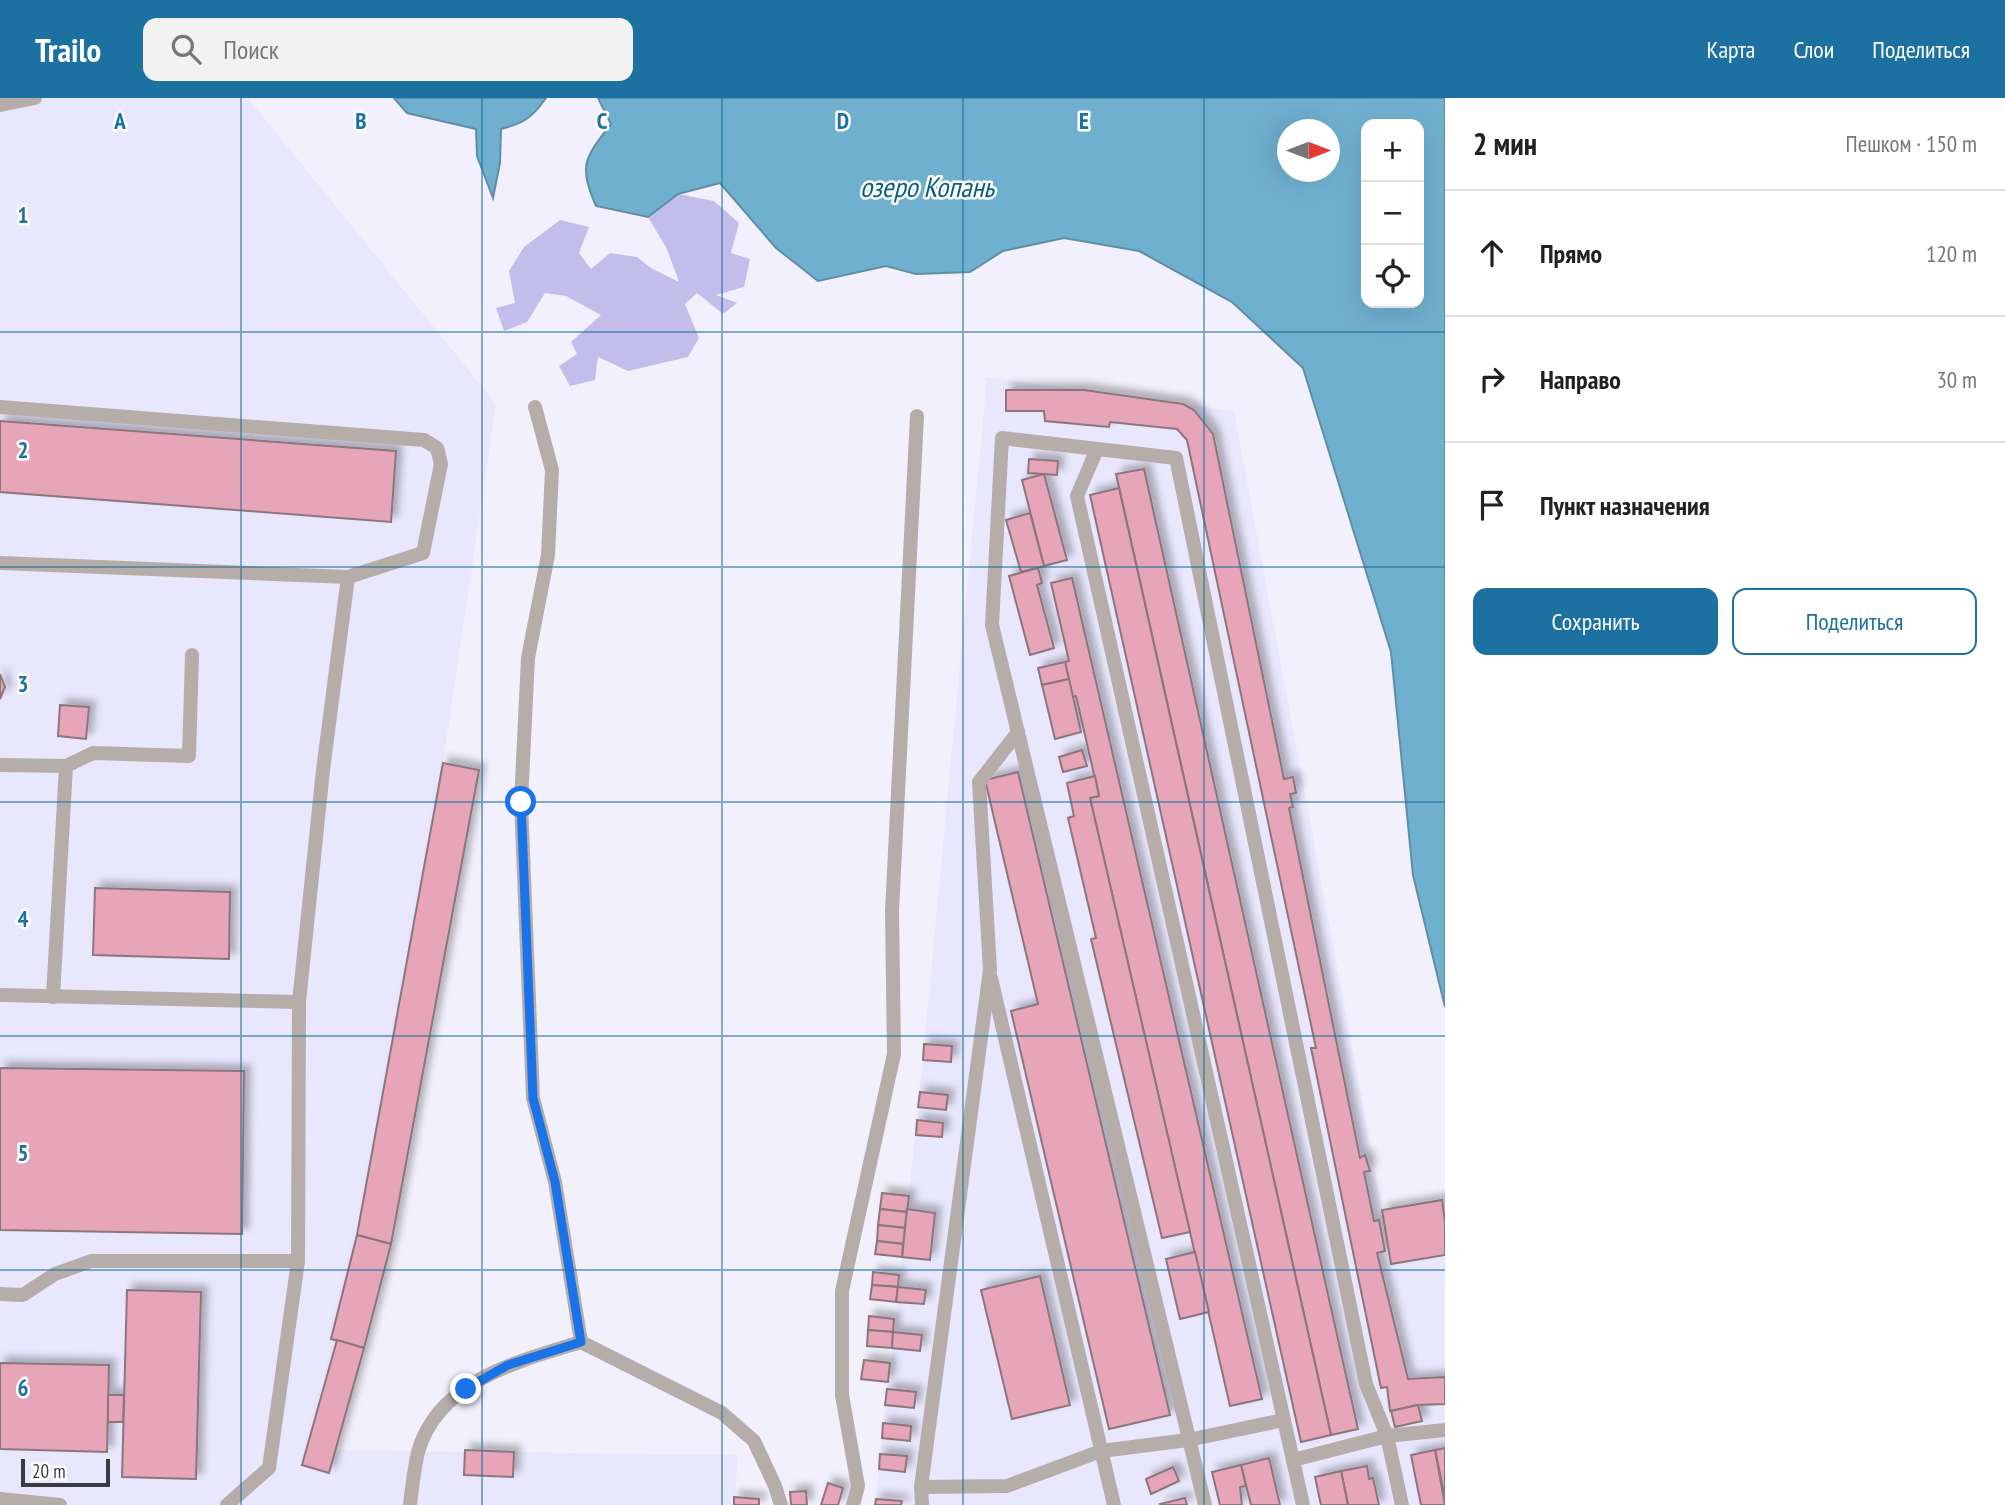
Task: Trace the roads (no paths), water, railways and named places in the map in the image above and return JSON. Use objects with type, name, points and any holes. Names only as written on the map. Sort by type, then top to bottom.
[{"type":"lane","points":[[0,105],[35,98]]},
{"type":"lane","points":[[0,407],[424,440],[437,448],[441,464],[423,553],[348,578],[0,563]]},
{"type":"lane","points":[[535,407],[552,470],[548,555],[528,658],[521,802],[533,1098],[555,1182],[581,1342]]},
{"type":"lane","points":[[853,1505],[858,1486],[842,1395],[842,1292],[894,1054],[892,911],[918,416]]},
{"type":"lane","points":[[1205,1505],[992,625],[1002,438],[1176,458],[1366,1384],[1387,1436],[1402,1505]]},
{"type":"lane","points":[[1097,449],[1077,496],[1303,1505]]},
{"type":"lane","points":[[227,1505],[270,1468],[298,1261],[299,1002],[323,771],[348,578]]},
{"type":"lane","points":[[0,765],[66,766],[93,753],[189,757],[191,655]]},
{"type":"lane","points":[[1018,732],[979,782],[990,970],[1114,1505]]},
{"type":"lane","points":[[53,997],[66,766]]},
{"type":"lane","points":[[922,1505],[921,1487],[990,970]]},
{"type":"lane","points":[[0,995],[299,1002]]},
{"type":"lane","points":[[0,1294],[23,1294],[55,1274],[91,1261],[298,1261]]},
{"type":"lane","points":[[410,1505],[419,1450],[438,1411],[466,1389],[508,1365],[581,1342],[722,1413],[754,1441],[781,1505]]},
{"type":"lane","points":[[921,1487],[1007,1486],[1101,1451],[1188,1440],[1284,1420]]},
{"type":"lane","points":[[1293,1461],[1387,1436],[1445,1430]]},
{"type":"lane","points":[[0,1499],[60,1505]]},
{"type":"water","points":[[394,98],[546,98],[527,119],[501,129],[500,163],[493,198],[477,156],[476,129],[407,113]]},
{"type":"water","name":"озеро Копань","points":[[598,98],[1445,98],[1445,1007],[1413,875],[1391,652],[1303,368],[1232,302],[1139,251],[1064,238],[1003,251],[970,272],[916,274],[886,266],[818,281],[776,248],[720,183],[678,194],[648,217],[596,206],[586,171],[595,145],[611,124]]}]
